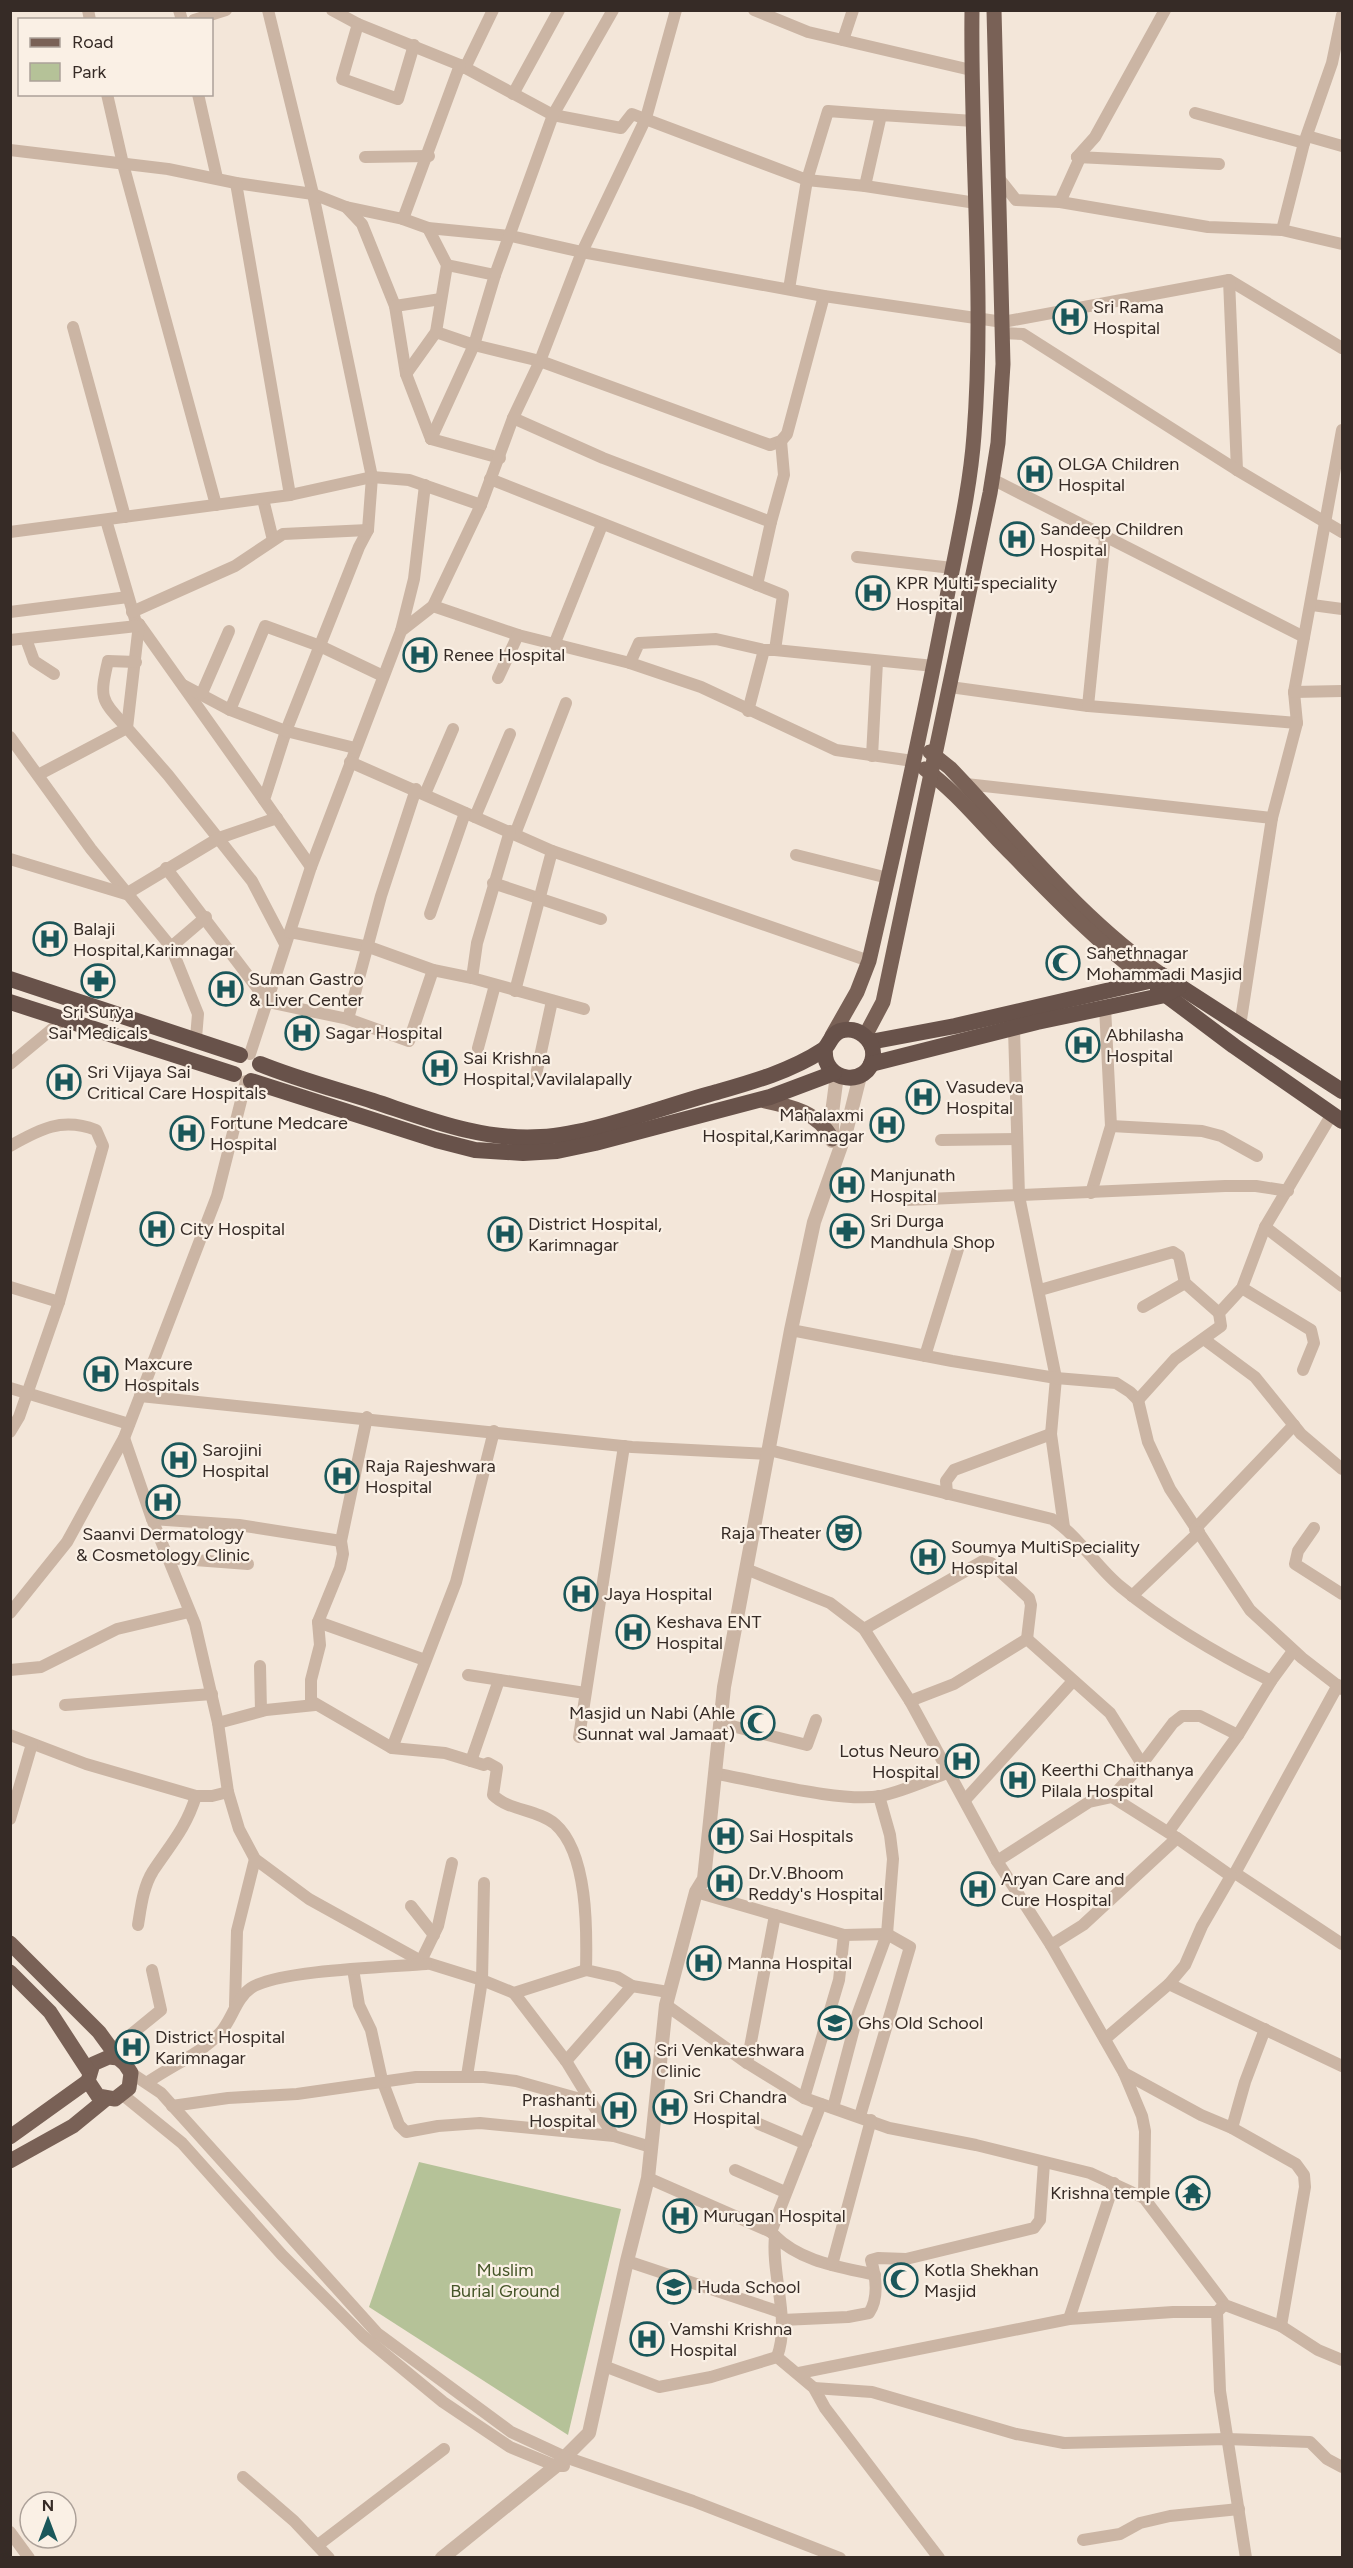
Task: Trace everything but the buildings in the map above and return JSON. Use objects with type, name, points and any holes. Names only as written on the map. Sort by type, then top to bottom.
[{"type":"highway","points":[[10,979],[196,1038],[452,1127],[488,1136],[517,1138],[543,1137],[587,1128],[748,1083],[782,1071],[849,1030],[868,1039],[955,1026],[1156,978],[1337,1118]]},
{"type":"highway","points":[[10,1002],[244,1079],[436,1140],[475,1150],[523,1153],[557,1151],[595,1143],[760,1100],[835,1074],[851,1078],[865,1070],[1014,1029],[1172,991],[1240,1026],[1342,1091]]},
{"type":"highway","points":[[865,1070],[873,1058],[868,1039]]},
{"type":"highway","points":[[828,1043],[826,1063],[835,1074]]},
{"type":"highway","points":[[244,1079],[259,1074],[250,1058]]},
{"type":"highway","points":[[244,1079],[232,1066],[250,1058]]},
{"type":"main road","points":[[828,1043],[857,992],[869,961],[934,666],[974,438],[980,319],[971,70],[972,10]]},
{"type":"main road","points":[[868,1039],[883,1002],[950,687],[998,443],[1002,328],[994,10]]},
{"type":"main road","points":[[915,753],[935,755],[966,784],[1077,901],[1142,961],[1156,978]]},
{"type":"main road","points":[[915,753],[932,774],[955,792],[1041,884],[1114,953],[1156,978]]},
{"type":"main road","points":[[760,1100],[797,1109],[809,1115],[826,1127],[832,1139]]},
{"type":"main road","points":[[10,1943],[99,2032],[131,2073],[129,2088],[123,2095],[106,2099],[73,2126],[10,2161]]},
{"type":"main road","points":[[10,1972],[50,2012],[89,2077],[91,2090],[106,2099]]},
{"type":"main road","points":[[10,2137],[89,2077],[100,2059],[115,2054]]},
{"type":"street","points":[[200,18],[226,10]]},
{"type":"street","points":[[264,800],[286,732],[368,530],[372,477],[313,194],[267,10]]},
{"type":"street","points":[[332,10],[358,24],[463,66],[553,115],[621,128],[632,114],[807,180],[865,186],[975,203]]},
{"type":"street","points":[[403,219],[463,66],[493,10]]},
{"type":"street","points":[[513,94],[559,10]]},
{"type":"street","points":[[431,439],[474,345],[495,275],[553,115],[613,10]]},
{"type":"street","points":[[401,631],[433,606],[481,505],[500,459],[513,418],[540,360],[582,252],[646,118],[676,10]]},
{"type":"street","points":[[754,10],[808,32],[971,70]]},
{"type":"street","points":[[843,40],[852,10]]},
{"type":"street","points":[[1077,157],[1095,137],[1165,10]]},
{"type":"street","points":[[1282,230],[1306,140],[1337,65],[1342,15]]},
{"type":"street","points":[[358,24],[342,79],[398,99],[414,45]]},
{"type":"street","points":[[107,96],[123,164],[216,505]]},
{"type":"street","points":[[198,96],[217,178]]},
{"type":"street","points":[[789,289],[807,180],[828,111],[974,121]]},
{"type":"street","points":[[1195,113],[1306,140],[1342,146]]},
{"type":"street","points":[[865,186],[881,115]]},
{"type":"street","points":[[10,150],[123,164],[313,194],[346,207],[403,219],[428,228],[511,236],[582,252],[824,296],[980,319],[1023,334],[1237,470],[1285,496],[1342,532]]},
{"type":"street","points":[[365,157],[429,156]]},
{"type":"street","points":[[1060,202],[1079,160],[1077,157]]},
{"type":"street","points":[[1077,157],[1219,164]]},
{"type":"street","points":[[997,176],[1016,200],[1060,202],[1208,227],[1282,230],[1342,244]]},
{"type":"street","points":[[236,183],[290,495]]},
{"type":"street","points":[[346,207],[362,224],[395,306],[406,374],[431,439]]},
{"type":"street","points":[[406,374],[436,332],[447,265],[428,228]]},
{"type":"street","points":[[447,265],[495,275]]},
{"type":"street","points":[[1229,280],[1237,470]]},
{"type":"street","points":[[1002,328],[1229,280],[1342,348]]},
{"type":"street","points":[[436,332],[474,345],[540,360],[770,445],[782,441],[787,434],[824,296]]},
{"type":"street","points":[[395,306],[441,299]]},
{"type":"street","points":[[73,327],[124,517]]},
{"type":"street","points":[[513,418],[603,458],[771,522]]},
{"type":"street","points":[[1240,1026],[1272,818],[1296,723],[1294,692],[1312,605],[1342,430]]},
{"type":"street","points":[[431,439],[500,459]]},
{"type":"street","points":[[757,585],[784,475],[782,441]]},
{"type":"street","points":[[10,532],[290,495],[372,477],[410,480],[481,505]]},
{"type":"street","points":[[490,479],[783,595],[769,650],[748,711]]},
{"type":"street","points":[[992,479],[1304,637]]},
{"type":"street","points":[[250,1058],[311,867],[401,631],[414,579],[425,485]]},
{"type":"street","points":[[263,499],[273,540]]},
{"type":"street","points":[[106,520],[132,612],[138,625],[311,867]]},
{"type":"street","points":[[554,645],[602,525]]},
{"type":"street","points":[[132,612],[235,566],[283,534],[368,530]]},
{"type":"street","points":[[1088,705],[1105,537]]},
{"type":"street","points":[[857,557],[952,568]]},
{"type":"street","points":[[10,612],[128,597]]},
{"type":"street","points":[[1312,605],[1342,609]]},
{"type":"street","points":[[433,606],[519,635],[630,663],[701,687],[748,711],[836,750],[872,756],[915,753]]},
{"type":"street","points":[[10,640],[138,625]]},
{"type":"street","points":[[127,728],[136,662],[138,625]]},
{"type":"street","points":[[230,710],[265,626],[320,646],[383,676]]},
{"type":"street","points":[[201,693],[229,631]]},
{"type":"street","points":[[498,678],[519,635]]},
{"type":"street","points":[[26,639],[34,661],[54,674]]},
{"type":"street","points":[[630,663],[639,643],[716,639],[769,650],[934,666]]},
{"type":"street","points":[[136,662],[108,661],[101,690],[106,704],[168,775],[252,880],[285,944]]},
{"type":"street","points":[[872,756],[877,662]]},
{"type":"street","points":[[182,685],[230,710],[286,732],[356,748]]},
{"type":"street","points":[[950,687],[1088,705],[1296,723]]},
{"type":"street","points":[[1294,692],[1342,691]]},
{"type":"street","points":[[472,978],[477,943],[493,883],[566,703]]},
{"type":"street","points":[[38,775],[127,728]]},
{"type":"street","points":[[348,1019],[381,896],[420,792],[453,729]]},
{"type":"street","points":[[430,914],[470,815],[510,734]]},
{"type":"street","points":[[10,737],[126,894],[171,947],[198,1014],[196,1038]]},
{"type":"street","points":[[350,762],[552,851],[869,961]]},
{"type":"street","points":[[966,784],[1272,818]]},
{"type":"street","points":[[10,859],[126,894],[219,838],[277,818]]},
{"type":"street","points":[[515,991],[552,851]]},
{"type":"street","points":[[796,855],[888,878]]},
{"type":"street","points":[[166,868],[268,1002],[348,1019],[410,1041],[433,970]]},
{"type":"street","points":[[493,883],[601,919]]},
{"type":"street","points":[[171,947],[206,918]]},
{"type":"street","points":[[290,932],[369,947],[433,970],[472,978],[584,1009]]},
{"type":"street","points":[[478,1048],[495,985]]},
{"type":"street","points":[[536,1075],[552,1001]]},
{"type":"street","points":[[1091,1193],[1111,1126],[1105,1007]]},
{"type":"street","points":[[10,1064],[63,1020]]},
{"type":"street","points":[[1014,1029],[1019,1196],[1040,1290],[1056,1378],[1051,1434],[1064,1527]]},
{"type":"street","points":[[442,2558],[561,2462],[589,2433],[648,2178],[667,1999],[696,1892],[704,1879],[717,1774],[720,1723],[791,1330],[814,1222],[865,1070]]},
{"type":"street","points":[[834,1161],[832,1113],[835,1074]]},
{"type":"street","points":[[10,1613],[66,1542],[124,1438],[217,1196],[244,1079]]},
{"type":"street","points":[[1219,1313],[1242,1288],[1265,1227],[1337,1118]]},
{"type":"street","points":[[10,1146],[58,1124],[78,1123],[96,1130],[103,1146],[59,1302],[28,1393],[10,1432]]},
{"type":"street","points":[[1111,1126],[1202,1131],[1221,1136],[1257,1156]]},
{"type":"street","points":[[941,1140],[1017,1139]]},
{"type":"street","points":[[906,1200],[1225,1186],[1256,1186],[1288,1191]]},
{"type":"street","points":[[1265,1227],[1342,1286]]},
{"type":"street","points":[[925,1356],[958,1249]]},
{"type":"street","points":[[1040,1290],[1169,1252],[1179,1256],[1185,1283],[1219,1313],[1221,1326],[1205,1340],[1175,1359],[1138,1400]]},
{"type":"street","points":[[1143,1307],[1185,1283]]},
{"type":"street","points":[[10,1287],[59,1302]]},
{"type":"street","points":[[1242,1288],[1311,1330],[1314,1342],[1303,1370]]},
{"type":"street","points":[[791,1330],[1056,1378],[1116,1383],[1138,1400],[1148,1442],[1170,1489],[1250,1610],[1293,1651],[1340,1687],[1202,1926],[1185,1965],[1169,1984],[1105,2039]]},
{"type":"street","points":[[1205,1340],[1255,1377],[1301,1434],[1342,1469]]},
{"type":"street","points":[[10,1388],[129,1424]]},
{"type":"street","points":[[140,1396],[624,1446],[768,1452],[1052,1520],[1064,1527],[1120,1587],[1132,1596],[1203,1642],[1270,1681]]},
{"type":"street","points":[[367,1418],[341,1541],[343,1554],[340,1568],[318,1622],[320,1645],[310,1690],[311,1701],[392,1748],[445,1753],[484,1765],[488,1763],[496,1768],[493,1795],[497,1800],[532,1811],[554,1824],[570,1847],[584,1892],[587,1918],[586,1970]]},
{"type":"street","points":[[1132,1596],[1197,1531],[1294,1425]]},
{"type":"street","points":[[392,1748],[456,1582],[494,1431]]},
{"type":"street","points":[[947,1494],[946,1481],[954,1470],[1051,1434]]},
{"type":"street","points":[[124,1438],[152,1519],[195,1624],[218,1723],[228,1792],[239,1829],[255,1859],[309,1899],[424,1962],[482,1980],[514,1993],[566,2061],[614,2136]]},
{"type":"street","points":[[579,1737],[624,1446]]},
{"type":"street","points":[[152,1519],[239,1525],[341,1541]]},
{"type":"street","points":[[1314,1528],[1298,1551],[1295,1564],[1342,1594]]},
{"type":"street","points":[[168,1558],[248,1564]]},
{"type":"street","points":[[864,1629],[982,1561],[992,1563],[1029,1598],[1031,1605],[1027,1638]]},
{"type":"street","points":[[746,1569],[830,1603],[864,1629],[910,1701],[998,1862],[1051,1945],[1124,2073],[1142,2116],[1145,2131],[1144,2198]]},
{"type":"street","points":[[10,1670],[41,1667],[117,1629],[189,1612]]},
{"type":"street","points":[[318,1622],[425,1660]]},
{"type":"street","points":[[1027,1638],[1110,1713],[1142,1764]]},
{"type":"street","points":[[910,1701],[954,1684],[1027,1638]]},
{"type":"street","points":[[1051,1945],[1083,1925],[1173,1834],[1239,1736],[1270,1681],[1293,1651]]},
{"type":"street","points":[[260,1666],[261,1711]]},
{"type":"street","points":[[468,1675],[585,1693]]},
{"type":"street","points":[[471,1761],[499,1680]]},
{"type":"street","points":[[965,1800],[1073,1681]]},
{"type":"street","points":[[65,1705],[212,1694]]},
{"type":"street","points":[[218,1723],[261,1711],[315,1705]]},
{"type":"street","points":[[998,1862],[1089,1802],[1112,1797],[1142,1764],[1173,1723],[1182,1716],[1200,1716],[1239,1736]]},
{"type":"street","points":[[720,1723],[807,1745],[816,1720]]},
{"type":"street","points":[[10,1735],[86,1764],[196,1796],[212,1796],[228,1792]]},
{"type":"street","points":[[10,1819],[32,1744]]},
{"type":"street","points":[[717,1774],[851,1797],[879,1796],[950,1772]]},
{"type":"street","points":[[138,1925],[145,1889],[152,1872],[183,1830],[196,1796]]},
{"type":"street","points":[[777,2357],[783,2339],[773,2234],[786,2192],[799,2166],[806,2144],[827,2106],[887,1934],[893,1859],[890,1835],[879,1796]]},
{"type":"street","points":[[1112,1797],[1342,1944]]},
{"type":"street","points":[[235,2010],[237,1931],[255,1859]]},
{"type":"street","points":[[424,1962],[443,1907],[452,1863]]},
{"type":"street","points":[[467,2076],[482,1980],[484,1883]]},
{"type":"street","points":[[696,1892],[844,1935],[887,1934],[910,1947],[866,2118],[832,2265]]},
{"type":"street","points":[[411,1906],[434,1935]]},
{"type":"street","points":[[747,2063],[775,1915]]},
{"type":"street","points":[[804,2098],[839,1980],[844,1935]]},
{"type":"street","points":[[148,2082],[205,2046],[220,2033],[243,1996],[251,1988],[273,1980],[424,1962]]},
{"type":"street","points":[[353,1969],[359,2005],[371,2030],[382,2080],[399,2125],[406,2132],[438,2126],[480,2123],[614,2136],[651,2147]]},
{"type":"street","points":[[115,2054],[161,2010],[152,1970]]},
{"type":"street","points":[[514,1993],[586,1970],[617,1977],[632,1986],[667,1999],[747,2063],[804,2098],[889,2127],[976,2145],[1090,2173],[1144,2198],[1221,2308],[1220,2391],[1246,2558]]},
{"type":"street","points":[[1169,1984],[1342,2066]]},
{"type":"street","points":[[566,2061],[632,1986]]},
{"type":"street","points":[[1232,2128],[1245,2082],[1265,2029]]},
{"type":"street","points":[[131,2073],[148,2082],[172,2106],[377,2333],[511,2432],[561,2462]]},
{"type":"street","points":[[1124,2073],[1201,2115],[1232,2128],[1296,2164],[1304,2175],[1305,2187],[1281,2326]]},
{"type":"street","points":[[172,2106],[228,2098],[297,2094],[382,2080],[467,2076],[516,2081],[591,2102]]},
{"type":"street","points":[[123,2095],[182,2143],[282,2255],[363,2336],[443,2402],[491,2434],[510,2446],[561,2462],[584,2464],[693,2501],[840,2558]]},
{"type":"street","points":[[759,2124],[806,2144]]},
{"type":"street","points":[[627,2261],[781,2316],[848,2317],[868,2313],[874,2304],[875,2275],[871,2260],[906,2259],[1034,2228],[1040,2220],[1044,2163]]},
{"type":"street","points":[[735,2170],[786,2192]]},
{"type":"street","points":[[648,2178],[773,2234],[786,2247],[832,2265],[875,2275]]},
{"type":"street","points":[[1069,2319],[1114,2183]]},
{"type":"street","points":[[799,2373],[1069,2319],[1221,2308],[1281,2326],[1318,2350],[1342,2360]]},
{"type":"street","points":[[604,2366],[659,2387],[711,2377],[777,2357]]},
{"type":"street","points":[[777,2357],[799,2373],[814,2388],[825,2408],[939,2558]]},
{"type":"street","points":[[814,2388],[872,2392],[1016,2434],[1064,2443],[1227,2439],[1310,2442],[1327,2459],[1342,2467]]},
{"type":"street","points":[[318,2545],[444,2450]]},
{"type":"street","points":[[243,2477],[318,2545],[329,2558]]},
{"type":"street","points":[[1083,2540],[1120,2534],[1140,2523],[1170,2516],[1239,2509]]},
{"type":"street","points":[[10,2532],[29,2558]]},
{"type":"green space","name":"Muslim Burial Ground","points":[[419,2162],[621,2209],[568,2435],[369,2307]]},
{"type":"place","name":"Sri Rama Hospital","points":[[1070,317]]},
{"type":"place","name":"OLGA Children Hospital","points":[[1035,474]]},
{"type":"place","name":"Sandeep Children Hospital","points":[[1017,539]]},
{"type":"place","name":"KPR Multi-speciality Hospital","points":[[873,593]]},
{"type":"place","name":"Renee Hospital","points":[[420,655]]},
{"type":"place","name":"Balaji Hospital,Karimnagar","points":[[50,939]]},
{"type":"place","name":"Sahethnagar Mohammadi Masjid","points":[[1063,963]]},
{"type":"place","name":"Sri Surya Sai Medicals","points":[[98,981]]},
{"type":"place","name":"Suman Gastro & Liver Center","points":[[226,989]]},
{"type":"place","name":"Sagar Hospital","points":[[302,1033]]},
{"type":"place","name":"Abhilasha Hospital","points":[[1083,1045]]},
{"type":"place","name":"Sai Krishna Hospital,Vavilalapally","points":[[440,1068]]},
{"type":"place","name":"Sri Vijaya Sai Critical Care Hospitals","points":[[64,1082]]},
{"type":"place","name":"Vasudeva Hospital","points":[[923,1097]]},
{"type":"place","name":"Mahalaxmi Hospital,Karimnagar","points":[[887,1125]]},
{"type":"place","name":"Fortune Medcare Hospital","points":[[187,1133]]},
{"type":"place","name":"Manjunath Hospital","points":[[847,1185]]},
{"type":"place","name":"City Hospital","points":[[157,1229]]},
{"type":"place","name":"Sri Durga Mandhula Shop","points":[[847,1231]]},
{"type":"place","name":"District Hospital, Karimnagar","points":[[505,1234]]},
{"type":"place","name":"Maxcure Hospitals","points":[[101,1374]]},
{"type":"place","name":"Sarojini Hospital","points":[[179,1460]]},
{"type":"place","name":"Raja Rajeshwara Hospital","points":[[342,1476]]},
{"type":"place","name":"Saanvi Dermatology & Cosmetology Clinic","points":[[163,1502]]},
{"type":"place","name":"Raja Theater","points":[[844,1533]]},
{"type":"place","name":"Soumya MultiSpeciality Hospital","points":[[928,1557]]},
{"type":"place","name":"Jaya Hospital","points":[[581,1594]]},
{"type":"place","name":"Keshava ENT Hospital","points":[[633,1632]]},
{"type":"place","name":"Masjid un Nabi (Ahle Sunnat wal Jamaat)","points":[[758,1723]]},
{"type":"place","name":"Lotus Neuro Hospital","points":[[962,1761]]},
{"type":"place","name":"Keerthi Chaithanya Pilala Hospital","points":[[1018,1780]]},
{"type":"place","name":"Sai Hospitals","points":[[726,1836]]},
{"type":"place","name":"Dr.V.Bhoom Reddy's Hospital","points":[[725,1883]]},
{"type":"place","name":"Aryan Care and Cure Hospital","points":[[978,1889]]},
{"type":"place","name":"Manna Hospital","points":[[704,1963]]},
{"type":"place","name":"Ghs Old School","points":[[835,2023]]},
{"type":"place","name":"District Hospital Karimnagar","points":[[132,2047]]},
{"type":"place","name":"Sri Venkateshwara Clinic","points":[[633,2060]]},
{"type":"place","name":"Sri Chandra Hospital","points":[[670,2107]]},
{"type":"place","name":"Prashanti Hospital","points":[[619,2110]]},
{"type":"place","name":"Krishna temple","points":[[1193,2193]]},
{"type":"place","name":"Murugan Hospital","points":[[680,2216]]},
{"type":"place","name":"Kotla Shekhan Masjid","points":[[901,2280]]},
{"type":"place","name":"Huda School","points":[[674,2287]]},
{"type":"place","name":"Vamshi Krishna Hospital","points":[[647,2339]]}]
